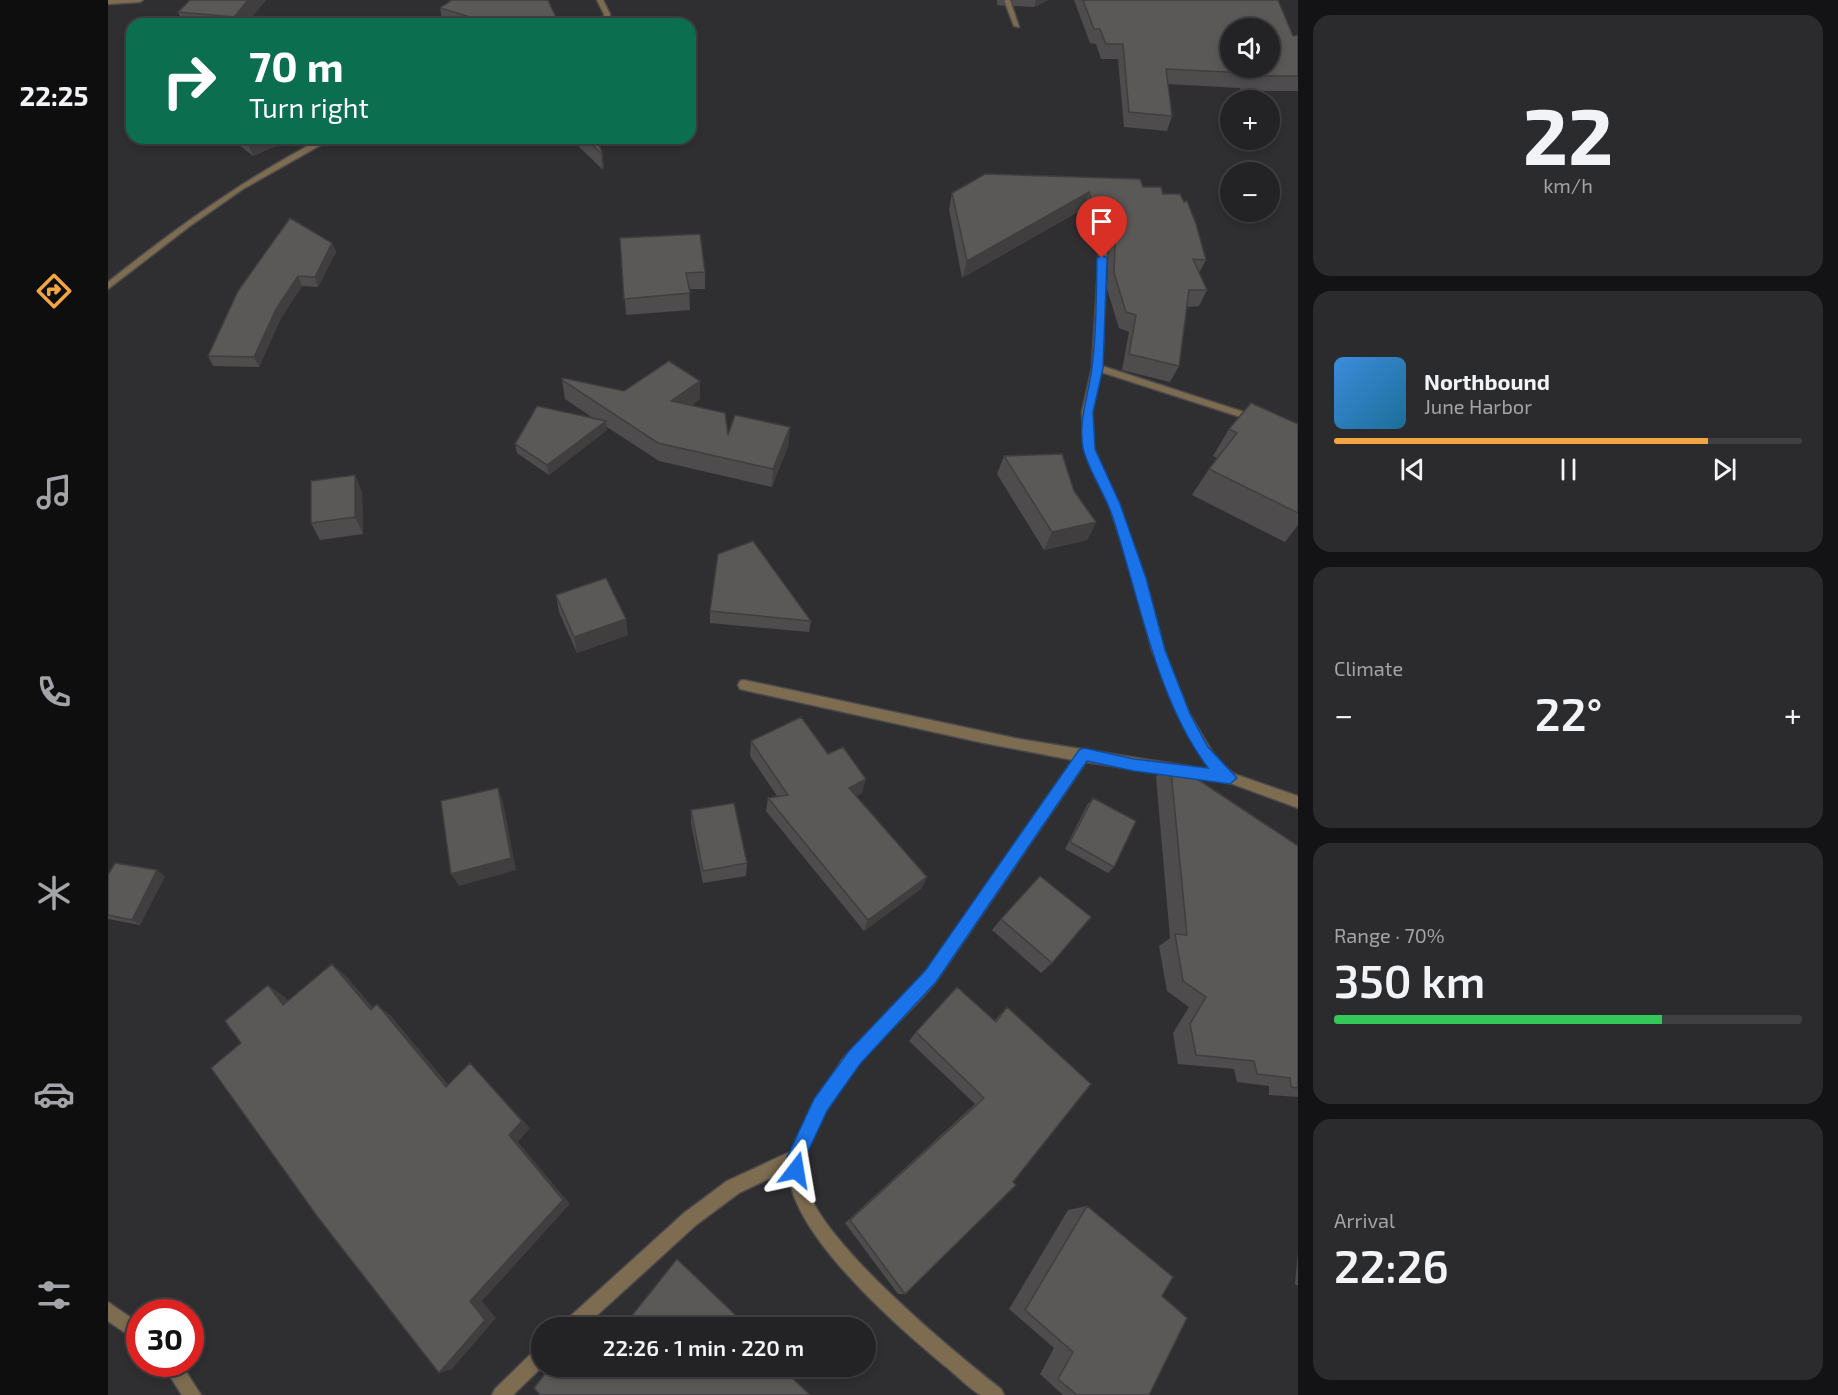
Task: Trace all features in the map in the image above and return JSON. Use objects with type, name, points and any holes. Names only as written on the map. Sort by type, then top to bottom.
[{"type":"street","points":[[108,2],[140,0]]},
{"type":"street","points":[[600,0],[607,18]]},
{"type":"street","points":[[1007,0],[1017,26]]},
{"type":"street","points":[[108,286],[195,216],[227,194],[275,164],[317,144]]},
{"type":"street","points":[[1103,240],[1097,368],[1087,412],[1089,449],[1114,504],[1139,578],[1158,650],[1184,715],[1203,751],[1213,764],[1230,778]]},
{"type":"street","points":[[1097,368],[1266,421]]},
{"type":"street","points":[[744,685],[831,701],[951,731],[1134,765],[1230,778],[1298,802]]},
{"type":"street","points":[[995,1395],[974,1380],[874,1290],[832,1245],[808,1211],[797,1183],[796,1157],[820,1105],[854,1058],[931,976],[1084,754]]},
{"type":"street","points":[[582,1317],[690,1219],[733,1187],[796,1157]]},
{"type":"street","points":[[108,1310],[126,1324]]},
{"type":"street","points":[[501,1395],[531,1366]]},
{"type":"street","points":[[180,1377],[192,1395]]},
{"type":"building","points":[[190,0],[248,0],[234,17],[178,12]]},
{"type":"building","points":[[452,0],[548,0],[556,18],[473,18],[440,8]]},
{"type":"building","points":[[1083,0],[1278,0],[1293,36],[1298,35],[1298,76],[1280,76],[1280,18],[1220,18],[1220,72],[1166,69],[1172,116],[1129,112],[1123,44],[1106,44],[1100,29],[1094,29]]},
{"type":"building","points":[[591,144],[599,144],[601,153]]},
{"type":"building","points":[[985,174],[1140,179],[1143,187],[1161,187],[1163,194],[1180,194],[1184,202],[1187,201],[1196,224],[1206,260],[1193,259],[1207,290],[1189,290],[1179,366],[1129,354],[1136,315],[1126,312],[1114,273],[1116,224],[1105,220],[1103,238],[1089,192],[967,261],[952,193]]},
{"type":"building","points":[[290,218],[332,243],[315,277],[298,276],[276,309],[254,357],[208,356],[238,291]]},
{"type":"building","points":[[700,234],[705,272],[686,273],[690,293],[624,299],[620,238]]},
{"type":"building","points":[[669,361],[700,381],[671,401],[725,413],[728,435],[735,415],[790,427],[773,469],[658,443],[562,380],[563,378],[624,391]]},
{"type":"building","points":[[1251,403],[1298,424],[1298,513],[1209,469],[1237,433],[1229,429]]},
{"type":"building","points":[[537,406],[606,421],[547,465],[515,444]]},
{"type":"building","points":[[1062,454],[1074,491],[1096,522],[1052,532],[1004,456]]},
{"type":"building","points":[[355,475],[355,517],[311,523],[311,481]]},
{"type":"building","points":[[753,541],[811,621],[710,611],[718,554]]},
{"type":"building","points":[[606,578],[626,619],[574,637],[556,595]]},
{"type":"building","points":[[801,717],[828,754],[843,747],[866,779],[849,788],[927,877],[868,920],[768,798],[788,795],[751,741]]},
{"type":"building","points":[[1170,761],[1298,846],[1298,1088],[1291,1087],[1290,1078],[1257,1074],[1254,1061],[1196,1055],[1190,1024],[1206,997],[1183,981],[1175,934],[1187,935]]},
{"type":"building","points":[[498,788],[511,858],[451,874],[441,801]]},
{"type":"building","points":[[1093,798],[1136,821],[1114,867],[1070,842]]},
{"type":"building","points":[[734,803],[747,863],[703,871],[691,810]]},
{"type":"building","points":[[115,863],[157,870],[132,920],[108,915],[108,875]]},
{"type":"building","points":[[1040,876],[1091,917],[1052,963],[1001,919]]},
{"type":"building","points":[[332,964],[371,1010],[377,1004],[446,1087],[470,1063],[522,1121],[509,1135],[563,1200],[470,1301],[485,1320],[439,1373],[317,1216],[211,1068],[241,1043],[225,1021],[268,985],[283,1005]]},
{"type":"building","points":[[957,987],[996,1022],[1007,1007],[1091,1084],[1013,1182],[1016,1185],[905,1294],[850,1220],[984,1098],[916,1032]]},
{"type":"building","points":[[1087,1206],[1173,1277],[1162,1296],[1187,1318],[1149,1395],[1077,1395],[1058,1379],[1073,1352],[1025,1310]]},
{"type":"building","points":[[677,1259],[738,1317],[631,1317]]},
{"type":"building","points":[[542,1377],[791,1377],[810,1395],[540,1395],[534,1388]]},
{"type":"route","points":[[796,1170],[796,1157],[820,1105],[854,1058],[931,976],[1084,754],[1134,765],[1230,778],[1213,764],[1203,751],[1184,715],[1158,650],[1139,578],[1114,504],[1089,449],[1086,427],[1087,412],[1097,368],[1102,258]]}]
